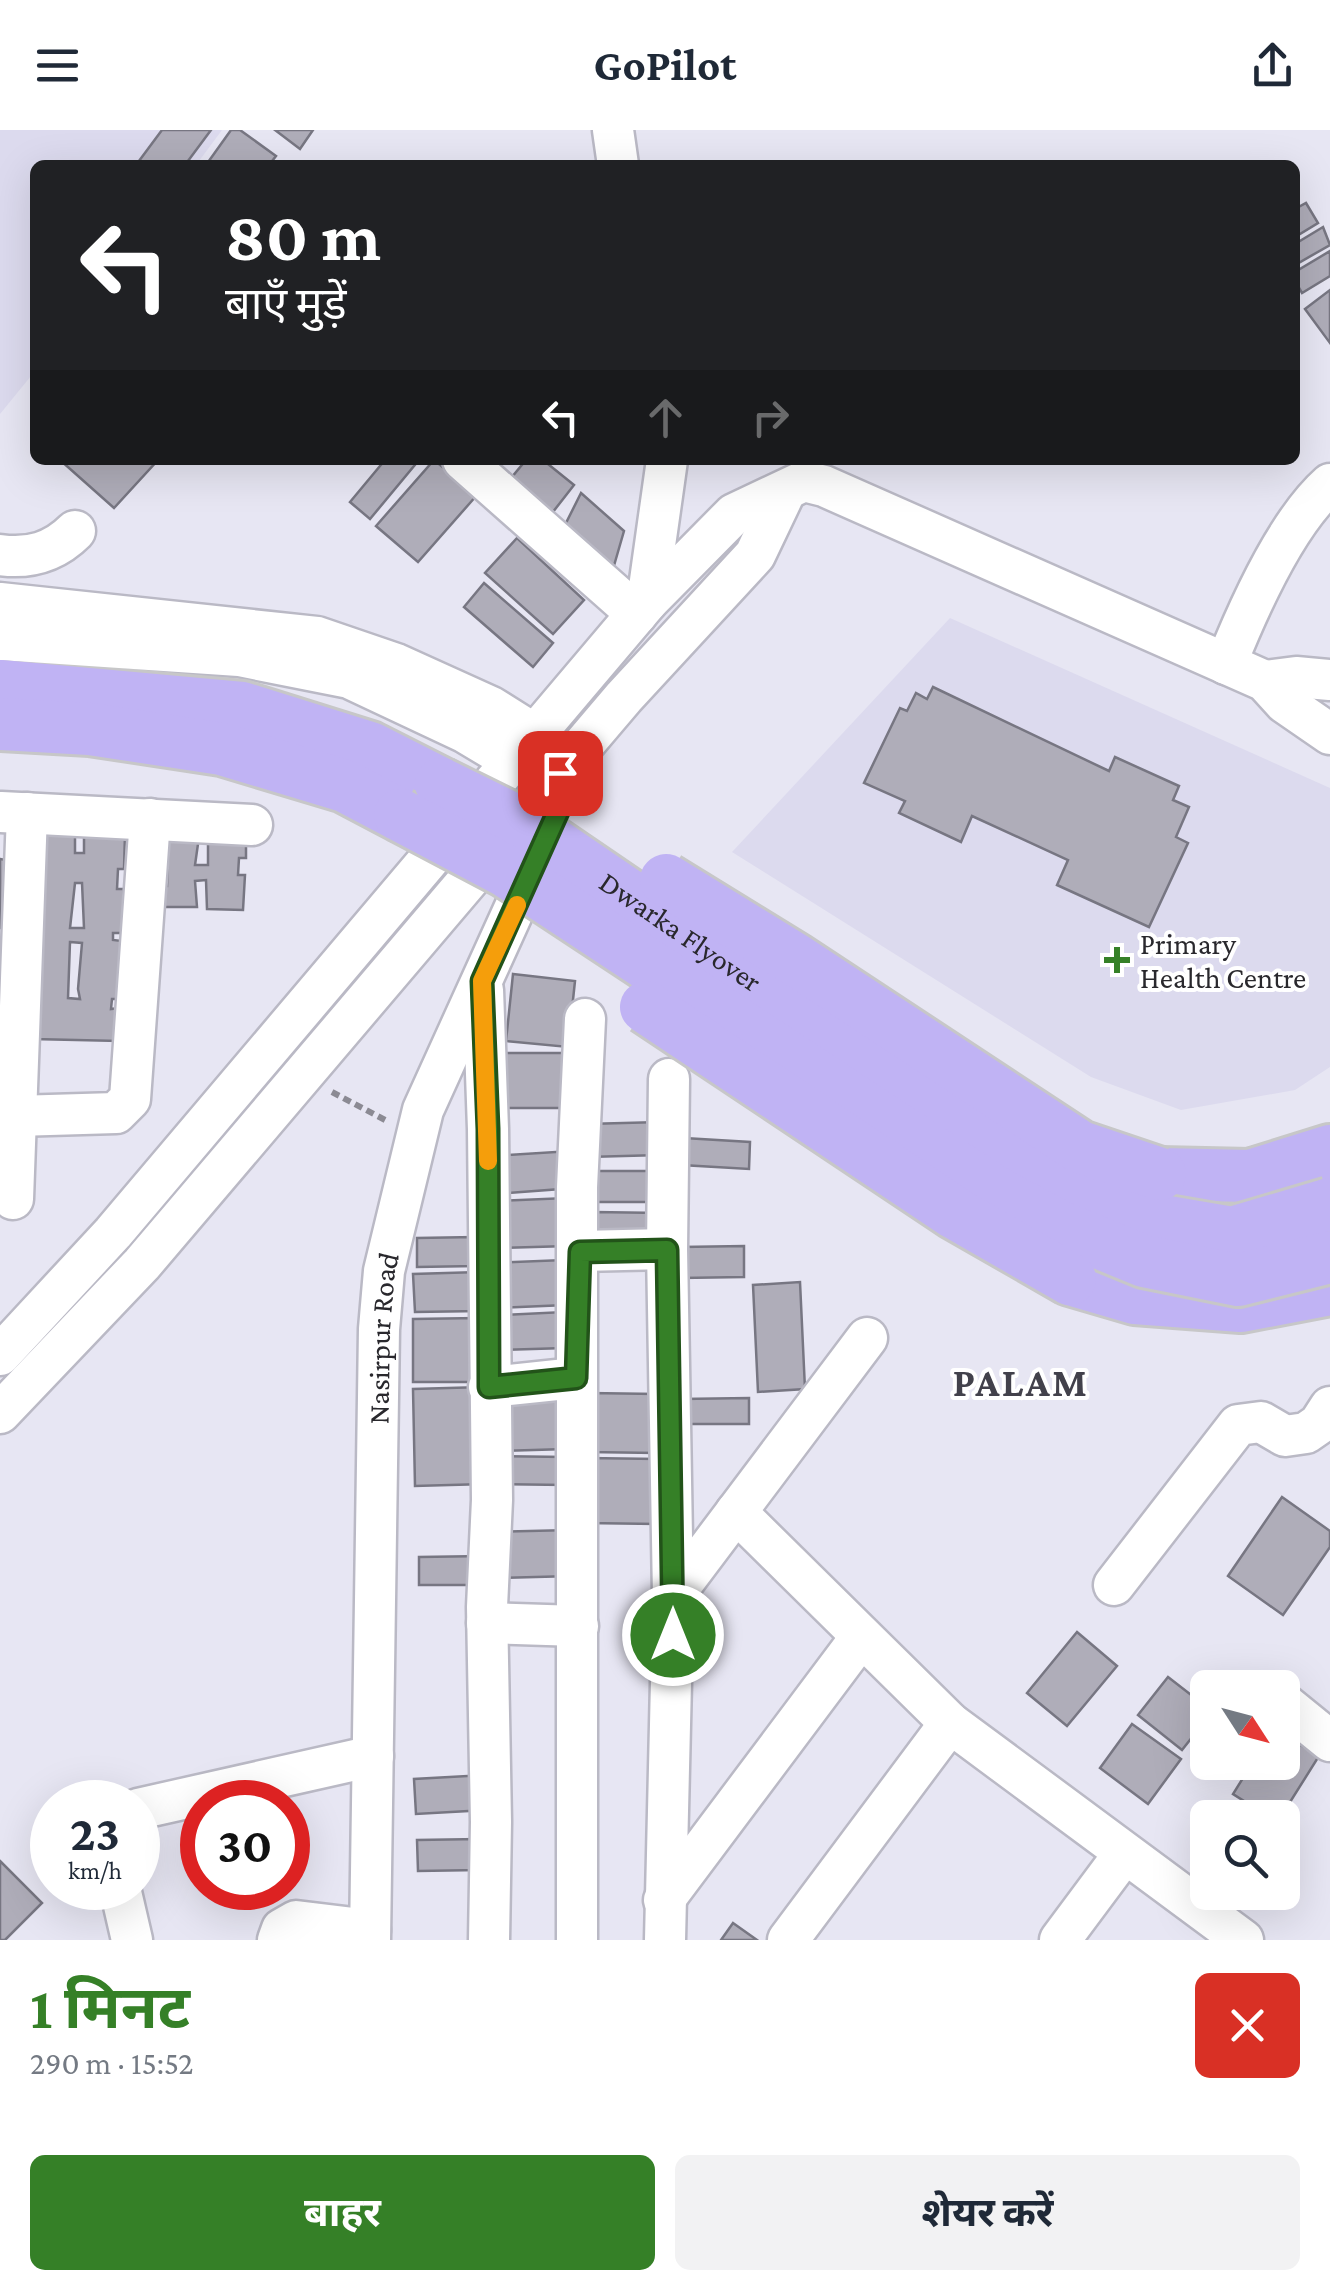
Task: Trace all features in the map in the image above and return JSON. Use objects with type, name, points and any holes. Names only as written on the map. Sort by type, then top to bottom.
[{"type":"main road","name":"Dwarka Flyover","points":[[0,686],[242,708],[370,748],[530,828],[923,1096],[1026,1162],[1082,1192],[1156,1220],[1232,1234],[1330,1204]]},
{"type":"main road","name":"Dwarka Flyover","points":[[0,724],[90,728],[222,749],[346,786],[506,871],[999,1194],[1059,1226],[1144,1262],[1238,1280],[1330,1256]]},
{"type":"main road","points":[[441,784],[597,837],[796,960],[1080,1146],[1160,1174],[1250,1176],[1330,1151]]},
{"type":"main road","points":[[400,816],[639,1002],[956,1213],[1070,1278],[1135,1298],[1241,1306],[1330,1289]]},
{"type":"street","points":[[613,130],[617,160]]},
{"type":"street","points":[[469,465],[642,608]]},
{"type":"street","points":[[642,608],[666,465]]},
{"type":"street","points":[[0,1413],[142,1264],[624,697],[754,555],[792,478]]},
{"type":"street","points":[[33,1378],[1,1355],[113,1233],[642,608],[734,514],[792,478],[824,486],[1265,681],[1284,703],[1330,734]]},
{"type":"street","points":[[1226,664],[1246,613],[1296,525],[1330,484]]},
{"type":"street","points":[[0,554],[44,553],[62,544],[75,531]]},
{"type":"street","points":[[0,604],[317,637],[366,652],[492,707],[523,747]]},
{"type":"street","points":[[0,640],[239,656],[348,678],[466,732],[523,747]]},
{"type":"street","points":[[1265,681],[1296,677],[1330,680]]},
{"type":"street","name":"Nasirpur Road","points":[[370,1935],[379,1328],[384,1272],[415,1135],[433,1085],[561,805],[565,785],[560,773]]},
{"type":"street","points":[[13,1199],[13,812],[252,825]]},
{"type":"street","points":[[16,1116],[116,1113],[130,1099],[150,819]]},
{"type":"street","points":[[482,981],[488,1129],[492,1500],[487,1623],[491,1822],[488,1940]]},
{"type":"street","points":[[577,1940],[577,1187],[585,1019]]},
{"type":"street","points":[[666,1940],[673,1596],[667,1250],[669,1079]]},
{"type":"street","points":[[580,1252],[667,1250]]},
{"type":"street","points":[[673,1596],[867,1338]]},
{"type":"street","points":[[489,1387],[576,1378]]},
{"type":"street","points":[[1114,1584],[1238,1425],[1261,1422],[1285,1436],[1306,1434],[1319,1424],[1330,1407]]},
{"type":"street","points":[[736,1512],[950,1723],[1124,1854],[1216,1932]]},
{"type":"street","points":[[487,1623],[578,1626]]},
{"type":"street","points":[[664,1900],[861,1636]]},
{"type":"street","points":[[1300,1717],[1330,1741]]},
{"type":"street","points":[[788,1940],[950,1723]]},
{"type":"street","points":[[160,1804],[373,1756]]},
{"type":"street","points":[[1060,1940],[1124,1854]]},
{"type":"street","points":[[125,1910],[132,1940]]},
{"type":"street","points":[[278,1940],[282,1929],[296,1921],[370,1935]]},
{"type":"path","points":[[302,1076],[415,1135]]},
{"type":"shaded area","points":[[0,130],[222,130],[200,160],[30,160],[30,377],[0,414]]},
{"type":"shaded area","name":"Primary Health Centre","points":[[950,618],[1330,788],[1330,1067],[1295,1090],[1181,1110],[1091,1077],[732,852]]},
{"type":"building","points":[[162,130],[211,130],[189,160],[140,160]]},
{"type":"building","points":[[231,130],[240,130],[276,156],[273,160],[210,160]]},
{"type":"building","points":[[275,130],[313,130],[300,149]]},
{"type":"building","points":[[1306,203],[1318,223],[1300,234],[1300,206]]},
{"type":"building","points":[[1323,227],[1330,245],[1300,262],[1300,241]]},
{"type":"building","points":[[1330,251],[1330,276],[1302,293],[1300,269]]},
{"type":"building","points":[[1330,290],[1330,343],[1305,309]]},
{"type":"building","points":[[66,465],[153,465],[114,508]]},
{"type":"building","points":[[381,465],[415,465],[370,519],[350,502]]},
{"type":"building","points":[[430,465],[440,465],[477,495],[418,562],[376,526]]},
{"type":"building","points":[[522,465],[549,465],[574,485],[549,517],[507,483]]},
{"type":"building","points":[[581,493],[624,531],[611,576],[559,537]]},
{"type":"building","points":[[517,538],[584,600],[553,634],[485,573]]},
{"type":"building","points":[[484,583],[553,643],[533,667],[464,607]]},
{"type":"building","points":[[933,687],[1109,771],[1115,757],[1179,786],[1173,800],[1189,807],[1176,837],[1188,843],[1149,927],[1057,885],[1068,860],[972,816],[961,842],[899,813],[905,801],[864,783],[900,708],[907,711],[916,693],[927,699]]},
{"type":"building","points":[[39,832],[75,833],[75,853],[84,853],[84,833],[125,834],[124,869],[118,869],[117,889],[124,889],[123,933],[113,933],[113,940],[122,941],[121,999],[112,999],[111,1009],[120,1008],[119,1041],[33,1039],[33,1019],[40,1019],[41,986],[34,986]],"holes":[[[75,883],[82,883],[84,928],[70,928]],[[70,942],[82,943],[80,999],[68,998]]]},
{"type":"building","points":[[164,837],[199,837],[195,865],[208,865],[208,838],[246,839],[246,858],[239,858],[238,875],[245,875],[243,910],[207,909],[206,880],[195,881],[197,907],[161,907],[162,886],[167,886]]},
{"type":"building","points":[[0,859],[6,860],[3,928],[0,928]]},
{"type":"building","points":[[513,974],[575,981],[568,1047],[506,1041]]},
{"type":"building","points":[[501,1053],[576,1053],[576,1108],[502,1108]]},
{"type":"building","points":[[660,1122],[660,1155],[588,1157],[587,1124]]},
{"type":"building","points":[[684,1138],[750,1142],[749,1169],[682,1165]]},
{"type":"building","points":[[571,1151],[574,1188],[493,1194],[491,1156]]},
{"type":"building","points":[[592,1171],[659,1171],[659,1202],[593,1202]]},
{"type":"building","points":[[567,1198],[568,1246],[498,1248],[496,1201]]},
{"type":"building","points":[[593,1212],[662,1213],[661,1246],[592,1245]]},
{"type":"building","points":[[475,1237],[476,1266],[417,1267],[417,1238]]},
{"type":"building","points":[[744,1246],[744,1277],[681,1278],[681,1247]]},
{"type":"building","points":[[564,1260],[566,1305],[495,1308],[492,1263]]},
{"type":"building","points":[[479,1272],[480,1311],[415,1312],[413,1274]]},
{"type":"building","points":[[800,1282],[805,1389],[758,1392],[753,1285]]},
{"type":"building","points":[[564,1312],[565,1348],[502,1350],[501,1315]]},
{"type":"building","points":[[478,1318],[478,1382],[413,1382],[413,1319]]},
{"type":"building","points":[[483,1387],[485,1484],[415,1486],[413,1389]]},
{"type":"building","points":[[564,1392],[566,1449],[495,1451],[494,1394]]},
{"type":"building","points":[[588,1393],[657,1394],[656,1453],[588,1452]]},
{"type":"building","points":[[749,1398],[749,1424],[680,1424],[681,1399]]},
{"type":"building","points":[[493,1456],[566,1457],[565,1485],[492,1484]]},
{"type":"building","points":[[586,1458],[658,1459],[657,1524],[585,1523]]},
{"type":"building","points":[[1282,1497],[1330,1531],[1330,1547],[1283,1615],[1228,1576]]},
{"type":"building","points":[[571,1530],[572,1576],[495,1578],[493,1532]]},
{"type":"building","points":[[485,1556],[485,1585],[419,1585],[419,1557]]},
{"type":"building","points":[[1077,1632],[1117,1666],[1067,1726],[1027,1693]]},
{"type":"building","points":[[1168,1677],[1190,1694],[1190,1740],[1182,1750],[1138,1715]]},
{"type":"building","points":[[1132,1724],[1181,1759],[1148,1804],[1100,1768]]},
{"type":"building","points":[[1300,1745],[1319,1756],[1291,1800],[1242,1800],[1233,1794],[1242,1780],[1300,1780]]},
{"type":"building","points":[[485,1775],[486,1810],[416,1814],[414,1779]]},
{"type":"building","points":[[479,1839],[479,1870],[418,1871],[417,1840]]},
{"type":"building","points":[[0,1861],[30,1891],[30,1910],[35,1910],[5,1940],[0,1940]]},
{"type":"building","points":[[733,1923],[757,1940],[721,1940]]},
{"type":"slow traffic","points":[[488,1161],[482,981],[517,905]]},
{"type":"place","name":"Primary Health Centre","points":[[1117,960]]},
{"type":"district","name":"PALAM","points":[[1021,1382]]},
{"type":"route","points":[[560,773],[565,785],[561,805],[482,981],[488,1129],[489,1387],[576,1378],[580,1252],[667,1250],[673,1635]]}]
